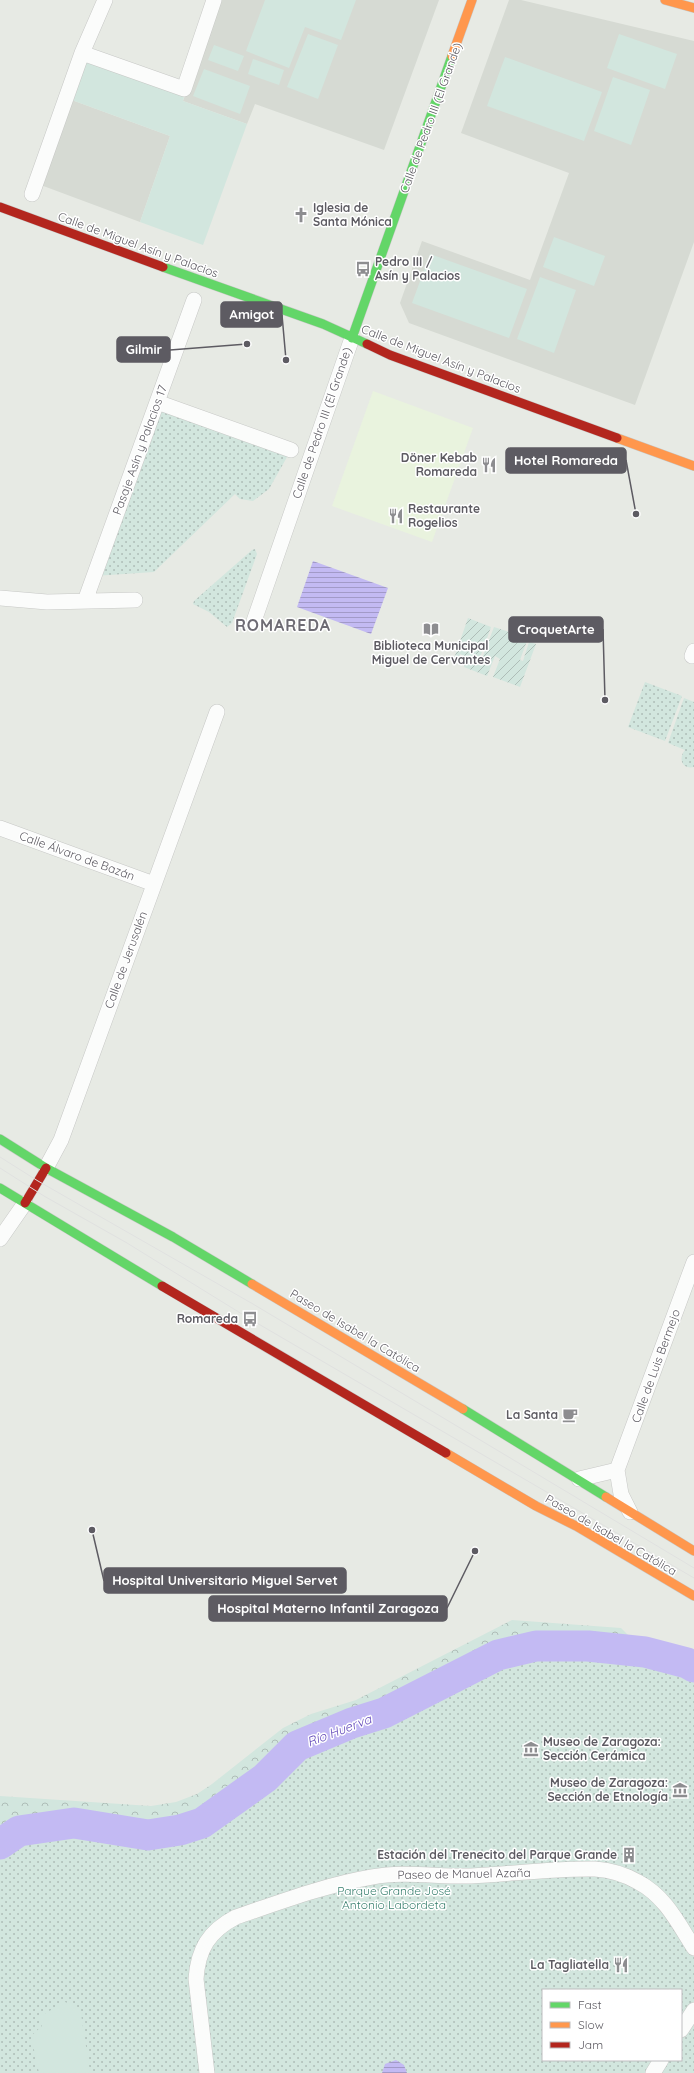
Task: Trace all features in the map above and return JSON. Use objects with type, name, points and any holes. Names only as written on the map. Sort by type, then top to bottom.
[{"type":"main road","name":"Calle de Pedro III (El Grande)","points":[[352,338],[472,0]]},
{"type":"main road","points":[[666,0],[694,8]]},
{"type":"main road","name":"Calle de Miguel Asín y Palacios","points":[[0,206],[201,281],[324,324],[390,355],[694,466]]},
{"type":"main road","name":"Paseo de Isabel la Católica","points":[[0,1139],[46,1168],[173,1237],[578,1479],[630,1513],[694,1551]]},
{"type":"main road","name":"Calle de Jerusalén","points":[[25,1203],[46,1168]]},
{"type":"main road","name":"Paseo de Isabel la Católica","points":[[0,1188],[309,1374],[526,1501],[576,1526],[694,1596]]},
{"type":"street","points":[[32,194],[82,53],[105,0]]},
{"type":"street","points":[[82,53],[184,89],[214,0]]},
{"type":"street","name":"Pasaje Asín y Palacios 17","points":[[85,601],[194,300]]},
{"type":"street","name":"Calle de Pedro III (El Grande)","points":[[254,621],[278,548],[352,338]]},
{"type":"street","points":[[157,402],[291,450]]},
{"type":"street","points":[[0,598],[46,602],[135,600]]},
{"type":"street","name":"Calle de Jerusalén","points":[[46,1168],[61,1140],[217,712]]},
{"type":"street","name":"Calle Álvaro de Bazán","points":[[0,828],[154,884]]},
{"type":"street","points":[[0,1239],[25,1203]]},
{"type":"street","name":"Calle de Luis Bermejo","points":[[630,1513],[621,1494],[618,1470],[694,1262]]},
{"type":"street","points":[[578,1479],[618,1470]]},
{"type":"street","name":"Paseo de Manuel Azaña","points":[[207,2073],[196,1979],[200,1952],[210,1937],[220,1925],[236,1917],[348,1881],[374,1876],[394,1875],[470,1876],[596,1869],[622,1875],[638,1881],[655,1892],[671,1911],[694,1948]]},
{"type":"street","points":[[682,2028],[694,2010]]},
{"type":"street","points":[[653,2073],[660,2061]]},
{"type":"shaded area","points":[[219,0],[439,0],[384,150],[255,104],[247,124],[183,101]]},
{"type":"shaded area","points":[[509,0],[521,0],[694,41],[694,242],[635,405],[409,323],[400,303],[422,241],[530,280],[569,173],[461,133]]},
{"type":"shaded area","points":[[69,99],[170,136],[140,222],[38,184]]},
{"type":"shaded area","points":[[373,391],[473,428],[432,542],[332,506]]},
{"type":"shaded area","points":[[313,561],[388,588],[371,634],[297,607]]},
{"type":"shaded area","points":[[396,2060],[404,2065],[407,2073],[382,2073],[385,2064]]},
{"type":"green space","points":[[265,0],[356,0],[341,40],[305,27],[289,68],[246,51]]},
{"type":"green space","points":[[308,34],[338,45],[318,99],[287,87]]},
{"type":"green space","points":[[619,34],[677,54],[665,89],[607,68]]},
{"type":"green space","points":[[214,45],[244,56],[238,71],[208,60]]},
{"type":"green space","points":[[84,57],[185,93],[183,101],[247,124],[203,245],[140,222],[170,136],[69,99]]},
{"type":"green space","points":[[505,57],[602,92],[584,141],[487,106]]},
{"type":"green space","points":[[253,59],[284,70],[279,85],[248,74]]},
{"type":"green space","points":[[204,69],[250,86],[240,114],[193,96]]},
{"type":"green space","points":[[613,77],[650,90],[631,145],[594,131]]},
{"type":"green space","points":[[554,237],[605,256],[594,286],[543,267]]},
{"type":"green space","points":[[430,254],[527,289],[509,338],[412,303]]},
{"type":"green space","points":[[540,277],[576,290],[554,353],[517,339]]},
{"type":"green space","points":[[160,407],[291,450],[269,489],[253,501],[240,499],[235,494],[154,572],[94,576]]},
{"type":"green space","points":[[255,549],[257,554],[232,623],[227,627],[209,612],[193,604],[194,601]]},
{"type":"green space","points":[[468,618],[491,627],[478,663],[480,664],[494,627],[528,638],[520,660],[523,661],[529,642],[536,644],[520,687],[493,677],[500,659],[495,656],[487,676],[464,667],[467,657],[460,654],[456,665],[452,664]]},
{"type":"green space","points":[[645,682],[682,696],[665,741],[628,727]]},
{"type":"green space","points":[[684,698],[694,702],[694,767],[687,767],[682,763],[682,756],[685,750],[668,743]]},
{"type":"green space","points":[[512,1620],[621,1628],[645,1652],[588,1646],[536,1646],[498,1655],[384,1713],[352,1723],[297,1746],[265,1778],[202,1823],[180,1830],[148,1835],[74,1823],[19,1831],[0,1844],[0,1796],[151,1806],[176,1802],[197,1794],[212,1784],[283,1728],[311,1714],[356,1700]]},
{"type":"green space","name":"Parque Grande José Antonio Labordeta","points":[[563,1648],[612,1649],[667,1656],[694,1667],[694,2073],[0,2073],[0,1844],[19,1831],[74,1823],[148,1835],[180,1830],[202,1823],[265,1778],[297,1746],[352,1723],[384,1713],[498,1655]]},
{"type":"green space","points":[[65,2002],[80,2008],[90,2072],[39,2073],[31,2036],[42,2026],[37,2018]]},
{"type":"waterway","name":"Río Huerva","points":[[0,1844],[19,1831],[74,1823],[148,1835],[180,1830],[202,1823],[265,1778],[297,1746],[352,1723],[384,1713],[498,1655],[536,1646],[588,1646],[645,1652],[687,1663],[694,1667]]},
{"type":"tram line","points":[[0,1157],[38,1181],[253,1304],[694,1568]]},
{"type":"tram line","points":[[0,1168],[44,1196],[127,1243],[250,1319],[694,1578]]},
{"type":"traffic: fast","points":[[352,338],[452,56]]},
{"type":"traffic: fast","points":[[163,267],[323,324],[367,344]]},
{"type":"traffic: fast","points":[[0,1139],[46,1168],[173,1237],[252,1284]]},
{"type":"traffic: fast","points":[[0,1188],[162,1286]]},
{"type":"traffic: fast","points":[[463,1409],[606,1497]]},
{"type":"traffic: slow","points":[[452,56],[472,0]]},
{"type":"traffic: slow","points":[[665,0],[694,8]]},
{"type":"traffic: slow","points":[[617,438],[694,466]]},
{"type":"traffic: slow","points":[[252,1284],[463,1409]]},
{"type":"traffic: slow","points":[[446,1453],[536,1506],[576,1526],[694,1596]]},
{"type":"traffic: slow","points":[[606,1497],[694,1551]]},
{"type":"traffic: jam","points":[[0,207],[163,267]]},
{"type":"traffic: jam","points":[[367,344],[390,355],[617,438]]},
{"type":"traffic: jam","points":[[25,1203],[46,1168]]},
{"type":"traffic: jam","points":[[162,1286],[446,1453]]},
{"type":"place","name":"Iglesia de Santa Mónica","points":[[301,215]]},
{"type":"place","name":"Pedro III / Asín y Palacios","points":[[363,269]]},
{"type":"place","name":"Gilmir","points":[[247,344]]},
{"type":"place","name":"Amigot","points":[[286,360]]},
{"type":"place","name":"Döner Kebab Romareda","points":[[489,465]]},
{"type":"place","name":"Hotel Romareda","points":[[636,514]]},
{"type":"place","name":"Restaurante Rogelios","points":[[396,516]]},
{"type":"place","name":"Biblioteca Municipal Miguel de Cervantes","points":[[431,629]]},
{"type":"place","name":"CroquetArte","points":[[605,700]]},
{"type":"place","name":"Romareda","points":[[250,1319]]},
{"type":"place","name":"La Santa","points":[[570,1415]]},
{"type":"place","name":"Hospital Universitario Miguel Servet","points":[[92,1530]]},
{"type":"place","name":"Hospital Materno Infantil Zaragoza","points":[[475,1551]]},
{"type":"place","name":"Museo de Zaragoza: Sección Cerámica","points":[[531,1749]]},
{"type":"place","name":"Museo de Zaragoza: Sección de Etnología","points":[[680,1790]]},
{"type":"place","name":"Estación del Trenecito del Parque Grande","points":[[629,1855]]},
{"type":"place","name":"La Tagliatella","points":[[621,1965]]},
{"type":"district","name":"ROMAREDA","points":[[283,625]]}]
